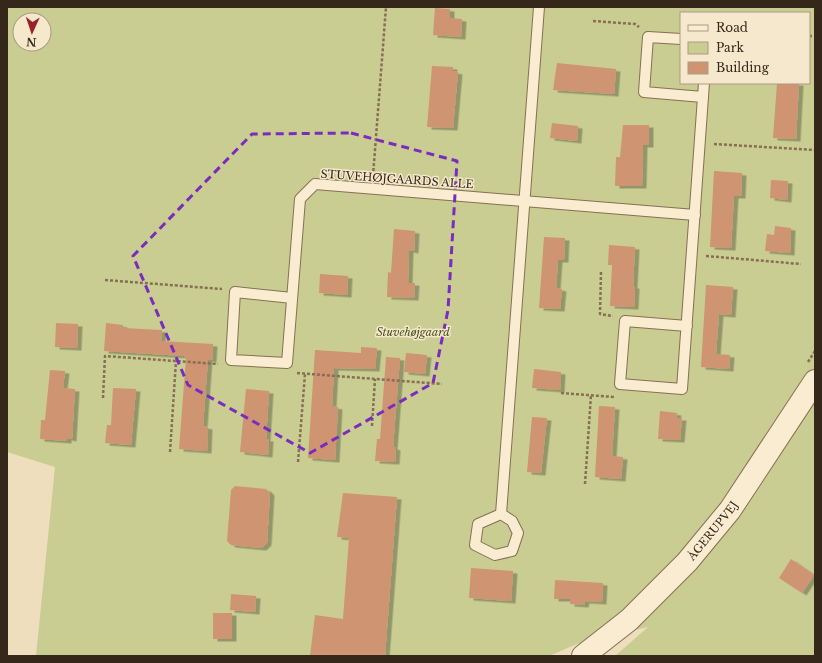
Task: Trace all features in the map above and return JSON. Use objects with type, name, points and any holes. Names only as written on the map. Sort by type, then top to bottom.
[{"type":"street","name":"ÅGERUPVEJ","points":[[583,656],[629,620],[687,562],[730,510],[811,372]]},
{"type":"lane","points":[[501,514],[539,7]]},
{"type":"lane","points":[[680,39],[648,37],[644,92],[703,97]]},
{"type":"lane","points":[[687,326],[625,322],[620,384],[682,389],[687,326],[695,215],[704,84]]},
{"type":"lane","name":"STUVEHØJGAARDS ALLE","points":[[286,363],[300,199],[315,184],[695,215]]},
{"type":"lane","points":[[286,363],[231,360],[234,302],[235,292],[292,298]]},
{"type":"lane","points":[[501,514],[512,521],[518,533],[512,551],[495,556],[475,545],[478,524],[501,514]]},
{"type":"path","points":[[372,189],[386,7]]},
{"type":"path","points":[[593,21],[635,24],[648,37]]},
{"type":"path","points":[[700,143],[815,150]]},
{"type":"path","points":[[692,255],[801,264]]},
{"type":"path","points":[[601,272],[600,314],[615,316],[624,327]]},
{"type":"path","points":[[105,280],[222,289],[234,302]]},
{"type":"path","points":[[811,372],[815,351]]},
{"type":"path","points":[[103,398],[105,356],[219,364],[231,360]]},
{"type":"path","points":[[170,452],[176,361]]},
{"type":"path","points":[[286,363],[292,373],[442,384]]},
{"type":"path","points":[[298,462],[305,374]]},
{"type":"path","points":[[372,426],[375,379]]},
{"type":"path","points":[[561,393],[621,397],[623,384]]},
{"type":"path","points":[[585,484],[591,395]]},
{"type":"highlighted area","points":[[351,133],[457,161],[448,310],[433,383],[310,453],[188,385],[133,256],[252,134]]},
{"type":"green space","name":"Stuvehøjgaard","points":[[7,7],[815,7],[815,656],[615,656],[648,627],[577,644],[549,656],[36,656],[55,467],[7,452]]},
{"type":"building","points":[[435,8],[450,9],[450,18],[462,19],[461,37],[433,35]]},
{"type":"building","points":[[557,63],[616,69],[614,94],[553,90]]},
{"type":"building","points":[[432,66],[453,67],[453,71],[458,72],[453,128],[427,127]]},
{"type":"building","points":[[777,84],[799,84],[796,139],[773,138]]},
{"type":"building","points":[[552,123],[578,126],[577,141],[550,138]]},
{"type":"building","points":[[623,125],[649,125],[649,145],[643,145],[642,186],[615,186],[616,157],[620,157]]},
{"type":"building","points":[[714,171],[742,173],[741,196],[734,196],[731,248],[710,247]]},
{"type":"building","points":[[771,180],[788,181],[787,200],[770,198]]},
{"type":"building","points":[[775,226],[791,228],[790,253],[765,251],[767,234],[774,235]]},
{"type":"building","points":[[394,229],[415,231],[414,251],[409,250],[408,283],[415,283],[414,298],[387,297],[388,272],[391,273]]},
{"type":"building","points":[[544,237],[565,238],[564,260],[558,260],[556,288],[562,289],[560,309],[539,308]]},
{"type":"building","points":[[609,245],[635,247],[633,286],[635,286],[634,307],[610,306],[612,265],[608,265]]},
{"type":"building","points":[[320,274],[348,276],[347,295],[319,293]]},
{"type":"building","points":[[706,285],[733,287],[731,315],[719,314],[716,354],[730,355],[729,369],[701,367]]},
{"type":"building","points":[[56,323],[78,324],[77,348],[55,347]]},
{"type":"building","points":[[106,323],[123,325],[123,328],[162,330],[161,341],[213,344],[212,360],[208,359],[203,426],[208,427],[207,451],[179,449],[186,358],[184,356],[104,351]]},
{"type":"building","points":[[361,347],[377,348],[375,369],[334,368],[332,406],[338,407],[335,460],[308,458],[315,350],[361,353]]},
{"type":"building","points":[[406,353],[427,355],[425,374],[404,372]]},
{"type":"building","points":[[386,357],[400,358],[393,447],[396,448],[395,462],[375,461],[377,439],[380,439]]},
{"type":"building","points":[[534,369],[561,372],[560,390],[532,388]]},
{"type":"building","points":[[50,370],[65,371],[63,388],[75,389],[72,439],[67,438],[67,441],[40,439],[41,420],[45,420]]},
{"type":"building","points":[[113,388],[136,389],[131,445],[105,443],[107,425],[111,425]]},
{"type":"building","points":[[246,389],[269,391],[266,439],[269,439],[268,455],[240,452]]},
{"type":"building","points":[[599,406],[615,407],[612,456],[623,457],[621,479],[595,477]]},
{"type":"building","points":[[660,411],[677,413],[676,418],[682,418],[680,440],[658,439]]},
{"type":"building","points":[[532,417],[547,418],[541,473],[527,472]]},
{"type":"building","points":[[235,486],[266,489],[270,493],[267,543],[262,548],[231,545],[227,541],[231,490]]},
{"type":"building","points":[[343,493],[397,497],[385,656],[310,656],[315,615],[343,619],[349,538],[337,537]]},
{"type":"building","points":[[791,559],[814,575],[802,593],[779,578]]},
{"type":"building","points":[[471,568],[513,571],[511,601],[469,598]]},
{"type":"building","points":[[555,580],[603,583],[602,602],[585,601],[584,605],[570,604],[570,599],[554,599]]},
{"type":"building","points":[[231,594],[256,596],[255,612],[230,610]]},
{"type":"building","points":[[213,613],[232,613],[232,639],[213,639]]}]
